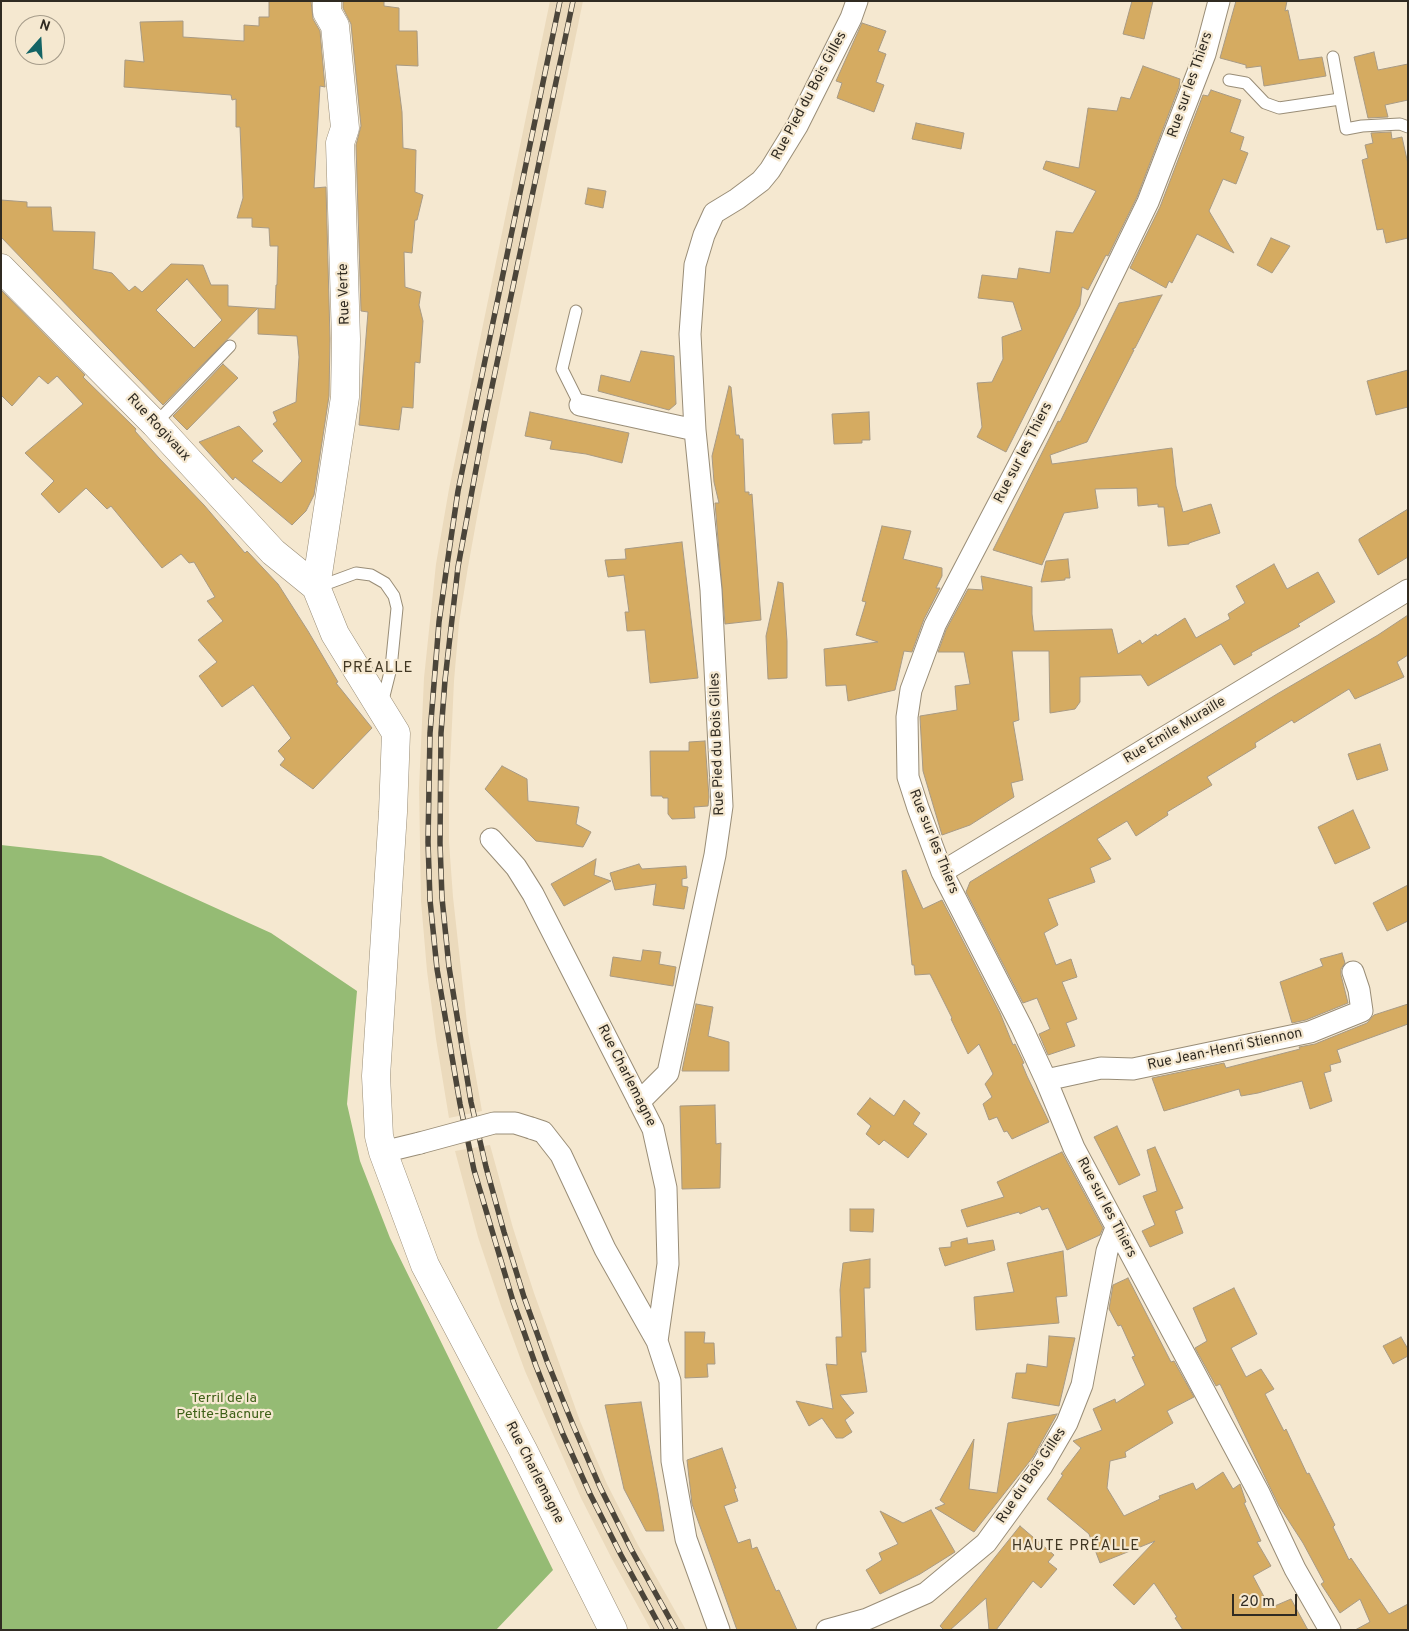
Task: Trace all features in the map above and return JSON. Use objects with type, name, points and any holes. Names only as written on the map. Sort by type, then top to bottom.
[{"type":"street","name":"Rue Verte","points":[[316,588],[345,397],[346,339],[340,143],[345,128],[335,26],[327,12],[327,1]]},
{"type":"street","name":"Rue Pied du Bois Gilles","points":[[639,1102],[668,1073],[721,822],[722,806],[710,590],[695,430],[690,334],[695,265],[704,234],[714,214],[761,181],[770,170],[797,126],[851,18],[857,1]]},
{"type":"street","name":"Rue sur les Thiers","points":[[1218,1],[1205,54],[1148,202],[1037,430],[935,625],[911,690],[907,716],[908,777],[942,872],[1022,1028],[1074,1148],[1259,1493],[1295,1569],[1330,1630]]},
{"type":"street","name":"Rue Rogivaux","points":[[1,268],[155,424],[285,563],[316,588]]},
{"type":"street","points":[[580,405],[695,430]]},
{"type":"street","points":[[285,563],[299,562],[311,553],[322,540]]},
{"type":"street","name":"Rue Charlemagne","points":[[316,588],[335,634],[396,733],[393,812],[376,1076],[378,1136],[425,1265],[523,1450],[613,1630]]},
{"type":"street","name":"Rue Emile Muraille","points":[[942,872],[1408,590]]},
{"type":"street","name":"Rue Charlemagne","points":[[491,839],[516,868],[533,894],[653,1129],[666,1188],[668,1264],[657,1341]]},
{"type":"street","name":"Rue Jean-Henri Stiennon","points":[[1046,1080],[1101,1068],[1133,1069],[1310,1032],[1362,1011],[1359,990],[1353,972]]},
{"type":"street","name":"Rue Charlemagne","points":[[383,1152],[494,1123],[515,1123],[543,1132],[561,1155],[605,1249],[657,1341],[670,1380],[672,1461],[686,1539],[719,1630]]},
{"type":"street","name":"Rue du Bois Gilles","points":[[827,1630],[867,1619],[926,1593],[986,1543],[1042,1466],[1067,1423],[1082,1385],[1107,1251],[1116,1228]]},
{"type":"lane","points":[[1333,57],[1346,130],[1362,126],[1400,124],[1408,127]]},
{"type":"lane","points":[[1229,80],[1246,83],[1265,103],[1279,108],[1340,99]]},
{"type":"lane","points":[[576,311],[562,369],[580,405]]},
{"type":"lane","points":[[155,424],[230,346]]},
{"type":"lane","points":[[316,588],[356,573],[370,575],[385,583],[394,596],[396,608],[391,668],[381,708]]},
{"type":"shaded area","points":[[550,1],[583,1],[481,495],[459,623],[449,788],[449,842],[468,1032],[482,1111],[449,1118],[427,971],[421,901],[419,788],[424,678],[436,564],[449,489]]},
{"type":"shaded area","points":[[490,1145],[513,1228],[534,1293],[580,1421],[607,1484],[638,1545],[686,1630],[651,1630],[581,1498],[525,1371],[478,1237],[455,1151]]},
{"type":"green space","name":"Terril de la Petite-Bacnure","points":[[1,845],[101,856],[271,933],[357,991],[347,1104],[360,1161],[390,1238],[553,1570],[496,1630],[1,1630]]},
{"type":"building","points":[[269,1],[311,1],[313,19],[320,31],[325,87],[320,86],[314,188],[326,187],[330,339],[329,396],[314,495],[306,511],[292,525],[235,477],[233,480],[199,442],[239,426],[263,451],[252,461],[281,483],[302,461],[273,424],[277,421],[273,412],[296,402],[299,357],[297,336],[258,334],[258,308],[275,309],[278,246],[270,246],[269,228],[252,227],[252,218],[237,218],[243,198],[240,127],[236,127],[236,99],[232,100],[231,95],[124,87],[125,60],[144,62],[140,22],[183,21],[183,37],[244,41],[244,25],[259,26],[259,17],[269,17]]},
{"type":"building","points":[[343,1],[384,1],[384,6],[399,8],[399,31],[417,31],[418,66],[396,65],[402,112],[403,148],[416,150],[415,192],[423,195],[417,220],[415,220],[412,253],[404,252],[405,287],[421,292],[419,305],[423,321],[420,363],[415,362],[413,408],[402,407],[399,430],[359,425],[368,312],[361,311],[356,145],[361,126],[351,24],[343,8]]},
{"type":"building","points":[[1132,1],[1153,1],[1144,39],[1123,34]]},
{"type":"building","points":[[1236,1],[1287,1],[1285,11],[1288,10],[1299,60],[1322,57],[1326,76],[1264,86],[1261,66],[1246,68],[1246,65],[1220,58]]},
{"type":"building","points":[[862,23],[886,31],[878,51],[886,54],[876,82],[884,85],[874,112],[837,98],[842,83],[836,81]]},
{"type":"building","points":[[1374,52],[1378,70],[1408,64],[1408,100],[1385,105],[1388,117],[1368,118],[1354,57]]},
{"type":"building","points":[[1143,66],[1180,79],[1179,87],[1137,197],[1108,256],[1106,255],[1088,290],[1082,287],[1080,305],[1006,452],[977,437],[982,427],[977,383],[992,382],[1003,359],[1002,337],[1022,330],[1013,302],[978,298],[982,275],[1017,279],[1019,268],[1050,273],[1056,231],[1073,233],[1096,191],[1043,169],[1046,161],[1079,168],[1088,108],[1117,111],[1121,97],[1130,99]]},
{"type":"building","points":[[1211,90],[1241,100],[1230,132],[1244,137],[1240,150],[1248,153],[1236,184],[1223,179],[1209,211],[1234,253],[1197,234],[1172,283],[1169,281],[1166,288],[1130,268],[1160,207],[1203,95],[1208,96]]},
{"type":"building","points":[[916,123],[964,133],[961,149],[912,139]]},
{"type":"building","points":[[1391,132],[1392,139],[1402,137],[1408,164],[1408,238],[1386,243],[1383,229],[1377,230],[1362,160],[1368,158],[1365,145],[1373,143],[1371,133]]},
{"type":"building","points":[[588,188],[606,191],[603,208],[585,204]]},
{"type":"building","points":[[1,200],[27,202],[27,207],[51,207],[53,231],[95,232],[93,269],[112,273],[129,291],[135,286],[142,292],[171,264],[203,265],[211,285],[228,285],[228,306],[258,308],[163,405],[1,237]],"holes":[[[187,279],[222,320],[194,348],[156,310]]]},
{"type":"building","points":[[1271,238],[1290,246],[1272,273],[1257,265]]},
{"type":"building","points":[[1,290],[85,375],[83,377],[136,429],[135,431],[204,505],[245,553],[247,551],[278,584],[338,682],[336,683],[372,728],[313,789],[280,765],[285,759],[278,751],[291,738],[253,685],[222,707],[199,676],[217,662],[198,640],[223,621],[207,601],[215,597],[194,562],[189,563],[181,554],[162,568],[111,506],[107,509],[86,488],[59,513],[41,494],[54,481],[25,453],[83,404],[57,376],[48,384],[39,376],[12,406],[1,395]]},
{"type":"building","points":[[1162,295],[1135,348],[1132,349],[1134,350],[1087,442],[1050,455],[1052,464],[1172,448],[1176,486],[1183,512],[1211,504],[1220,533],[1189,544],[1168,546],[1164,507],[1158,507],[1158,504],[1138,506],[1137,488],[1095,489],[1098,508],[1064,513],[1042,565],[993,550],[1058,421],[1060,422],[1119,303]]},
{"type":"building","points":[[641,351],[674,356],[676,404],[669,410],[598,391],[601,375],[630,382]]},
{"type":"building","points":[[223,364],[238,378],[187,430],[173,416]]},
{"type":"building","points":[[1408,370],[1408,407],[1376,415],[1367,381]]},
{"type":"building","points":[[729,386],[731,387],[736,435],[743,439],[745,492],[749,492],[749,495],[752,494],[761,620],[725,624],[715,503],[719,503],[714,482],[712,456]]},
{"type":"building","points":[[530,412],[629,433],[622,463],[586,454],[550,449],[552,441],[525,436]]},
{"type":"building","points":[[869,412],[870,440],[862,440],[862,443],[834,444],[832,414]]},
{"type":"building","points":[[1408,509],[1408,557],[1378,575],[1359,539]]},
{"type":"building","points":[[882,526],[911,531],[903,559],[942,568],[942,576],[936,588],[940,588],[924,619],[912,652],[904,651],[895,690],[848,701],[846,685],[826,686],[824,649],[878,642],[856,635],[866,602],[862,601]]},
{"type":"building","points":[[682,542],[698,678],[650,683],[645,630],[627,631],[625,612],[629,612],[624,575],[608,577],[605,560],[626,559],[625,549]]},
{"type":"building","points":[[1068,559],[1070,578],[1041,582],[1046,561]]},
{"type":"building","points":[[1274,564],[1287,589],[1318,572],[1335,602],[1298,624],[1300,626],[1251,653],[1252,655],[1234,665],[1221,644],[1148,686],[1141,675],[1080,677],[1080,702],[1075,709],[1050,713],[1049,651],[1012,651],[1019,720],[1013,722],[1023,780],[1011,783],[1014,797],[970,825],[942,835],[923,771],[920,716],[957,710],[955,686],[970,684],[964,652],[938,652],[946,630],[968,589],[983,590],[981,576],[1032,587],[1034,631],[1112,629],[1118,654],[1140,640],[1142,644],[1156,634],[1157,636],[1185,618],[1196,638],[1230,619],[1228,614],[1245,603],[1236,586]]},
{"type":"building","points":[[778,582],[783,583],[787,641],[787,678],[768,679],[766,636]]},
{"type":"building","points":[[1408,615],[1408,655],[1397,662],[1404,677],[1355,699],[1349,689],[1294,723],[1292,720],[1255,743],[1256,747],[1207,777],[1212,785],[1167,812],[1168,815],[1136,836],[1127,821],[1097,839],[1111,859],[1090,868],[1095,882],[1048,899],[1058,925],[1044,933],[1056,965],[1071,959],[1077,977],[1062,982],[1077,1019],[1066,1023],[1075,1046],[1048,1055],[1039,1034],[1050,1029],[1037,998],[1023,1003],[966,892],[970,882]]},
{"type":"building","points":[[705,741],[708,806],[694,807],[695,818],[672,819],[668,814],[668,798],[651,796],[650,751],[689,751],[689,742]]},
{"type":"building","points":[[1380,744],[1388,770],[1357,780],[1348,754]]},
{"type":"building","points":[[502,766],[527,779],[528,801],[579,807],[576,824],[591,832],[583,847],[536,841],[485,789]]},
{"type":"building","points":[[1353,810],[1370,848],[1335,864],[1318,827]]},
{"type":"building","points":[[596,859],[594,875],[611,881],[564,906],[551,884]]},
{"type":"building","points":[[639,864],[642,869],[686,866],[687,878],[682,879],[682,886],[688,887],[684,909],[653,905],[656,884],[615,890],[610,873]]},
{"type":"building","points":[[906,870],[923,909],[942,900],[1000,1013],[1013,1045],[1015,1044],[1024,1063],[1022,1064],[1027,1076],[1049,1122],[1012,1139],[1007,1131],[1004,1132],[997,1117],[989,1120],[983,1104],[992,1097],[985,1084],[993,1074],[979,1044],[968,1054],[930,974],[915,975],[914,965],[912,965],[902,871]]},
{"type":"building","points":[[1408,885],[1408,921],[1387,931],[1373,903]]},
{"type":"building","points":[[643,950],[661,952],[659,964],[676,967],[673,986],[610,976],[613,957],[641,961]]},
{"type":"building","points":[[1342,953],[1345,963],[1341,969],[1341,975],[1348,1003],[1306,1020],[1292,1023],[1280,982],[1323,966],[1320,959]]},
{"type":"building","points":[[696,1004],[713,1007],[708,1036],[729,1042],[729,1071],[682,1071]]},
{"type":"building","points":[[1408,1004],[1408,1024],[1337,1050],[1341,1062],[1330,1065],[1331,1071],[1324,1073],[1332,1101],[1310,1109],[1302,1081],[1241,1096],[1239,1089],[1164,1111],[1152,1078],[1224,1063],[1226,1068],[1300,1049],[1299,1047],[1315,1044],[1367,1023],[1374,1015]]},
{"type":"building","points":[[870,1098],[894,1116],[904,1100],[920,1113],[913,1124],[927,1134],[908,1158],[884,1140],[879,1145],[866,1134],[871,1126],[857,1114]]},
{"type":"building","points":[[715,1105],[716,1144],[721,1143],[720,1188],[682,1189],[680,1106]]},
{"type":"building","points":[[1117,1126],[1140,1175],[1119,1185],[1094,1137]]},
{"type":"building","points":[[1155,1147],[1183,1208],[1175,1211],[1183,1233],[1150,1247],[1142,1231],[1155,1225],[1143,1196],[1157,1191],[1147,1150]]},
{"type":"building","points":[[1062,1152],[1103,1228],[1100,1235],[1067,1250],[1048,1208],[1042,1210],[1040,1206],[1020,1214],[1019,1212],[967,1227],[961,1210],[1004,1197],[997,1182]]},
{"type":"building","points":[[850,1209],[874,1209],[873,1232],[850,1231]]},
{"type":"building","points":[[967,1238],[968,1244],[993,1240],[995,1250],[945,1266],[939,1248],[951,1247],[951,1242]]},
{"type":"building","points":[[1063,1251],[1067,1296],[1056,1297],[1059,1323],[976,1330],[974,1297],[1014,1292],[1007,1263]]},
{"type":"building","points":[[870,1259],[870,1288],[864,1288],[866,1352],[861,1352],[867,1392],[840,1395],[854,1413],[845,1420],[852,1432],[843,1438],[836,1438],[822,1418],[809,1426],[796,1401],[833,1409],[826,1364],[837,1365],[836,1337],[842,1337],[840,1290],[843,1263]]},
{"type":"building","points":[[1128,1278],[1171,1362],[1174,1361],[1194,1397],[1167,1411],[1173,1423],[1125,1452],[1126,1457],[1110,1461],[1107,1488],[1124,1516],[1160,1499],[1159,1496],[1193,1483],[1196,1490],[1223,1472],[1233,1489],[1240,1484],[1246,1502],[1244,1503],[1261,1541],[1257,1542],[1271,1566],[1253,1576],[1270,1608],[1291,1599],[1308,1630],[1183,1630],[1175,1618],[1177,1617],[1154,1583],[1134,1605],[1113,1585],[1155,1541],[1100,1563],[1089,1534],[1047,1499],[1063,1475],[1061,1474],[1081,1448],[1073,1441],[1102,1430],[1093,1409],[1115,1399],[1116,1403],[1145,1385],[1132,1357],[1135,1356],[1121,1325],[1118,1326],[1109,1309],[1113,1285]]},
{"type":"building","points":[[1234,1288],[1257,1334],[1231,1348],[1246,1377],[1261,1369],[1274,1389],[1265,1394],[1284,1431],[1286,1429],[1307,1474],[1309,1473],[1335,1525],[1333,1527],[1349,1560],[1351,1558],[1389,1614],[1408,1604],[1408,1630],[1355,1630],[1370,1622],[1360,1599],[1340,1613],[1321,1584],[1324,1582],[1303,1543],[1279,1506],[1220,1384],[1216,1386],[1195,1348],[1207,1341],[1193,1308]]},
{"type":"building","points":[[685,1332],[705,1332],[704,1343],[714,1343],[715,1364],[707,1364],[708,1377],[685,1378]]},
{"type":"building","points":[[1049,1336],[1075,1338],[1059,1406],[1012,1398],[1016,1373],[1026,1373],[1027,1364],[1047,1367]]},
{"type":"building","points":[[1401,1337],[1408,1349],[1408,1356],[1393,1364],[1383,1346]]},
{"type":"building","points":[[641,1402],[664,1531],[646,1531],[624,1489],[605,1405]]},
{"type":"building","points":[[1057,1414],[1033,1457],[974,1532],[935,1508],[945,1504],[940,1500],[974,1439],[969,1489],[997,1493],[1008,1423]]},
{"type":"building","points":[[722,1448],[736,1488],[734,1489],[738,1501],[724,1506],[738,1543],[750,1539],[752,1549],[757,1547],[776,1591],[779,1590],[797,1630],[737,1630],[692,1504],[687,1460]]},
{"type":"building","points":[[931,1510],[955,1552],[920,1574],[880,1594],[866,1570],[882,1560],[879,1553],[898,1544],[880,1511],[903,1523]]},
{"type":"building","points":[[1020,1526],[1054,1555],[1048,1562],[1057,1569],[1041,1588],[1033,1581],[996,1630],[989,1630],[986,1598],[950,1630],[944,1630],[940,1626]]},
{"type":"railway","points":[[560,1],[458,491],[447,565],[439,622],[430,733],[428,842],[430,900],[437,969],[460,1104],[474,1170],[513,1301],[562,1432],[590,1494],[662,1630]]},
{"type":"railway","points":[[573,1],[485,420],[458,567],[441,733],[440,843],[442,898],[449,967],[471,1102],[486,1167],[524,1297],[547,1361],[600,1487],[631,1549],[676,1630]]},
{"type":"district","name":"PRÉALLE","points":[[378,669]]},
{"type":"district","name":"HAUTE PRÉALLE","points":[[1076,1547]]}]
